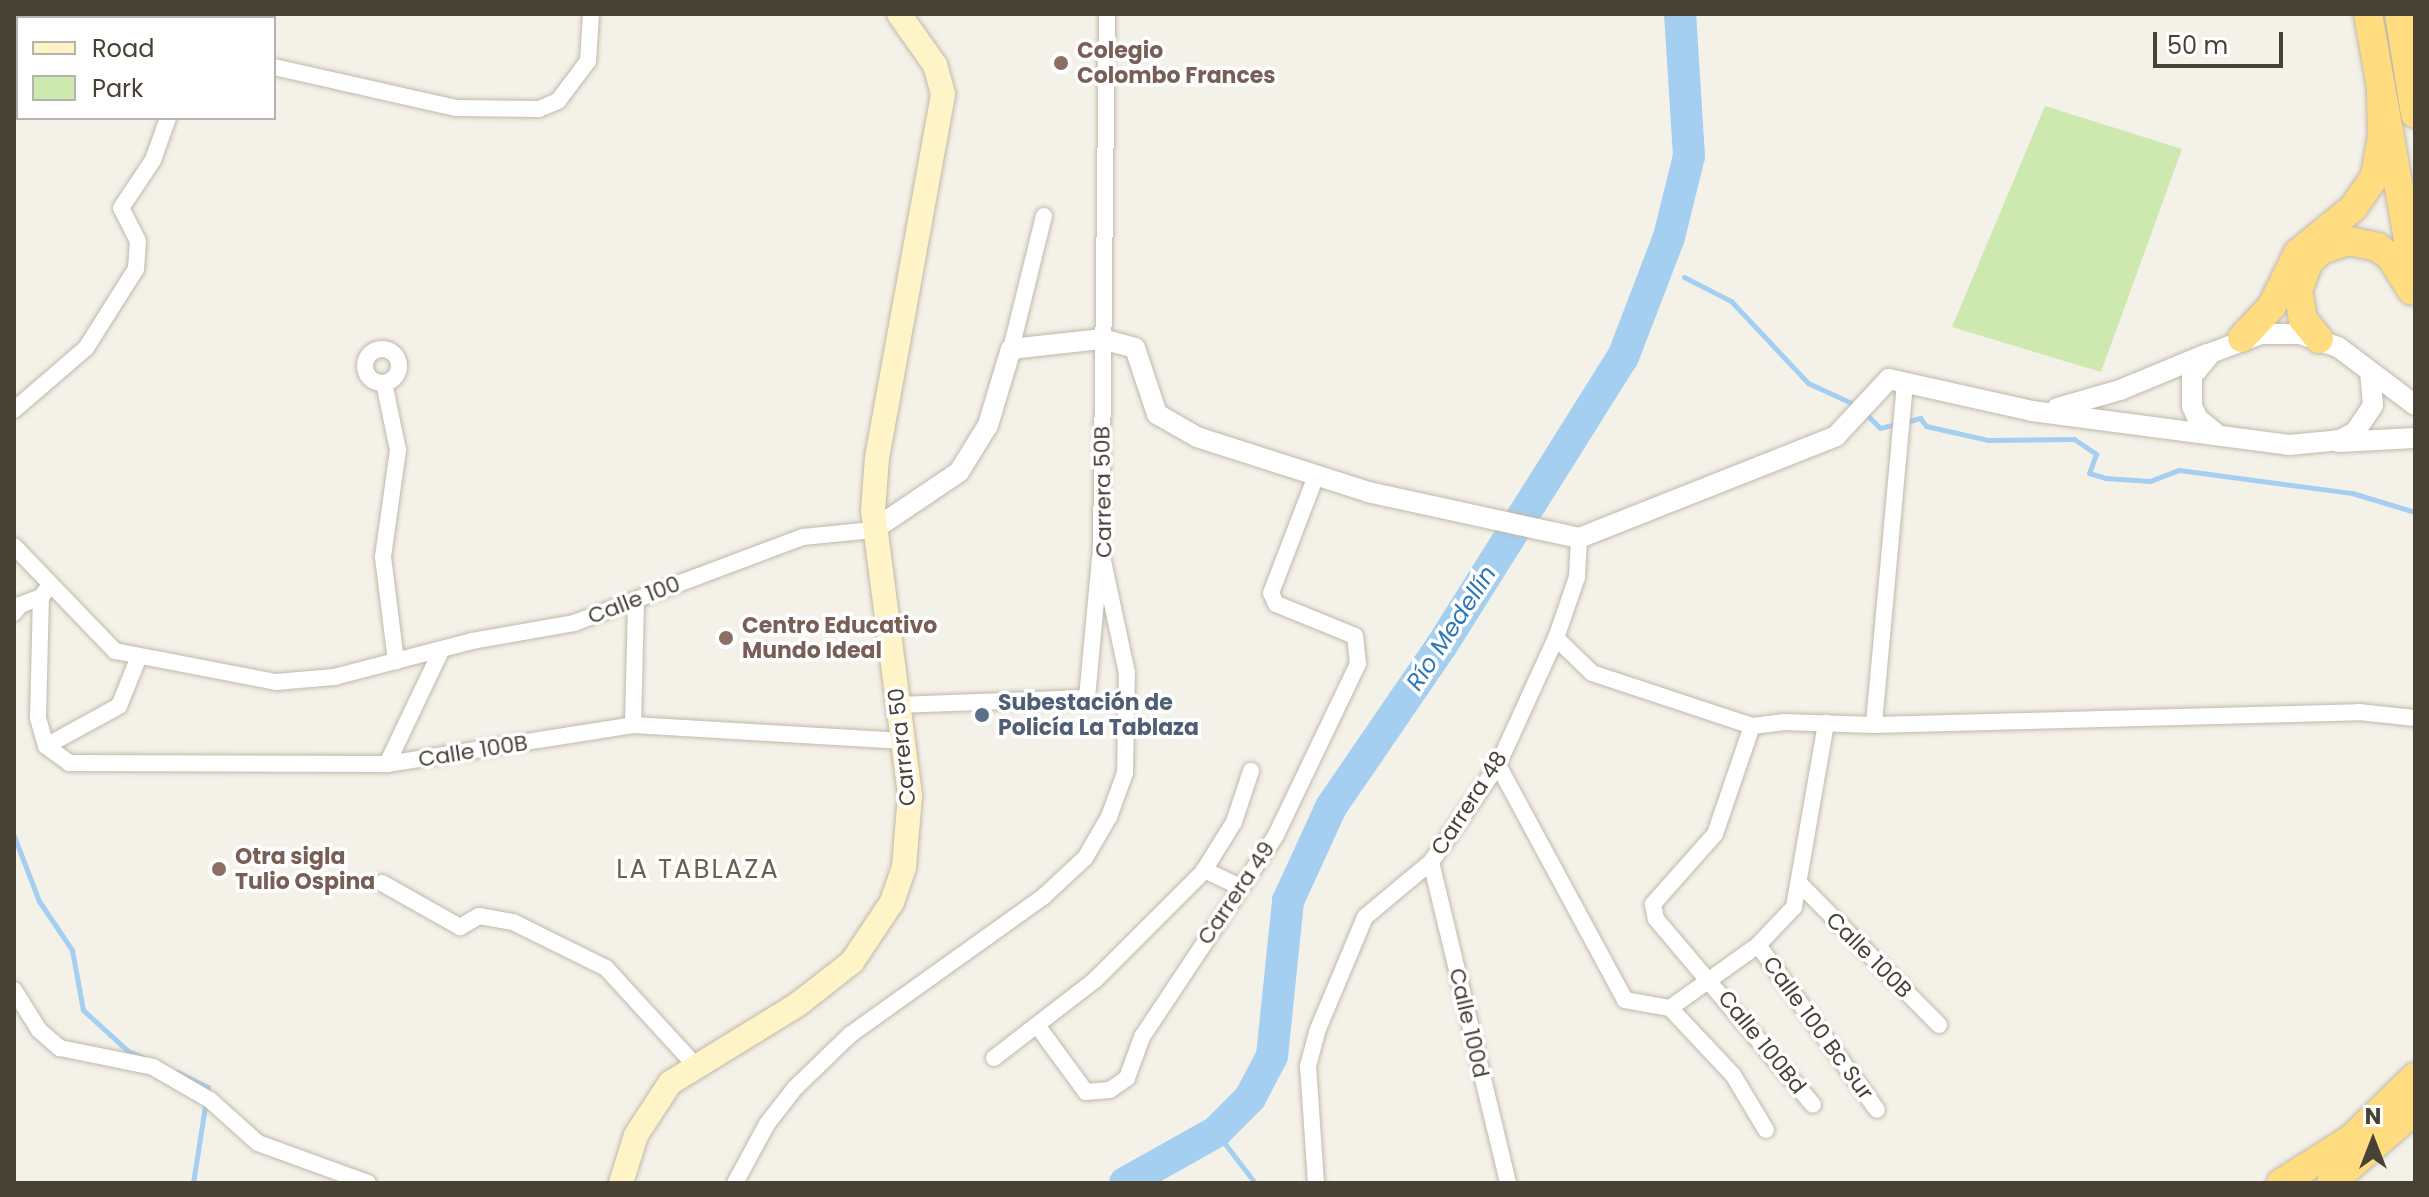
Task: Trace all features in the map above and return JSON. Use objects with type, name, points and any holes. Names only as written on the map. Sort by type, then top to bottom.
[{"type":"highway","points":[[2368,14],[2415,279]]},
{"type":"highway","points":[[2401,14],[2415,64]]},
{"type":"highway","points":[[2401,14],[2415,114]]},
{"type":"highway","points":[[2242,338],[2272,306],[2298,253],[2353,208],[2370,184],[2380,159],[2381,88]]},
{"type":"highway","points":[[2319,339],[2303,319],[2298,290],[2309,262],[2336,243],[2377,247],[2390,256],[2415,296]]},
{"type":"highway","points":[[2281,1183],[2351,1139],[2415,1077]]},
{"type":"highway","points":[[2331,1183],[2415,1110]]},
{"type":"main road","name":"Carrera 50","points":[[621,1183],[649,1109],[695,1065],[832,981],[877,928],[892,902],[906,854],[910,795],[873,530],[877,458],[943,94],[935,65],[899,14]]},
{"type":"street","points":[[276,67],[456,108],[539,109],[558,101],[588,61],[591,14]]},
{"type":"street","name":"Carrera 50B","points":[[735,1183],[785,1100],[851,1034],[1043,897],[1093,844],[1125,773],[1129,727],[1127,673],[1101,552],[1107,14]]},
{"type":"street","points":[[14,410],[86,348],[136,269],[138,241],[121,208],[153,160],[167,120]]},
{"type":"street","name":"Calle 100","points":[[14,546],[46,590],[115,651],[138,659],[276,682],[334,677],[574,623],[803,537],[873,530],[959,472],[988,425],[1011,349],[1044,216]]},
{"type":"street","points":[[2032,411],[2091,400],[2242,338],[2280,332],[2319,339],[2415,405]]},
{"type":"street","points":[[1011,349],[1102,339],[1135,348],[1157,414],[1172,426],[1316,476],[1457,512],[1579,538],[1836,436],[1889,379],[2032,411],[2267,444],[2415,438]]},
{"type":"street","points":[[2211,353],[2192,376],[2190,391],[2198,419],[2222,437]]},
{"type":"street","points":[[2323,442],[2340,440],[2366,421],[2375,389],[2370,373]]},
{"type":"street","points":[[384,383],[398,450],[383,557],[396,661]]},
{"type":"street","points":[[1874,725],[1905,383]]},
{"type":"street","name":"Carrera 49","points":[[1039,1028],[1086,1092],[1110,1090],[1127,1078],[1142,1037],[1276,835],[1358,664],[1355,636],[1276,604],[1271,593],[1316,476]]},
{"type":"street","name":"Carrera 48","points":[[1316,1183],[1308,1066],[1318,1029],[1365,917],[1431,862],[1498,765],[1556,638],[1577,577],[1579,538]]},
{"type":"street","points":[[898,705],[1087,698],[1093,590],[1101,552]]},
{"type":"street","points":[[14,613],[20,605],[46,590]]},
{"type":"street","points":[[46,590],[38,718],[46,746],[119,706],[138,659]]},
{"type":"street","points":[[633,725],[636,601]]},
{"type":"street","points":[[1556,638],[1592,673],[1752,726],[2359,712],[2415,718]]},
{"type":"street","points":[[387,764],[441,651]]},
{"type":"street","points":[[1670,1008],[1758,945],[1794,907],[1826,723]]},
{"type":"street","name":"Calle 100B","points":[[46,746],[69,763],[387,764],[633,725],[904,741]]},
{"type":"street","name":"Calle 100Bd","points":[[1752,726],[1715,834],[1653,904],[1656,919],[1712,980],[1813,1105]]},
{"type":"street","points":[[1498,765],[1625,1000],[1670,1008],[1733,1075],[1766,1130]]},
{"type":"street","name":"Carrera 49","points":[[994,1058],[1039,1028],[1204,870],[1234,822],[1251,771]]},
{"type":"street","name":"Calle 100d","points":[[1431,862],[1508,1183]]},
{"type":"street","points":[[1204,870],[1240,887]]},
{"type":"street","points":[[382,883],[460,927],[479,916],[513,922],[606,968],[695,1065]]},
{"type":"street","name":"Calle 100B","points":[[1800,884],[1939,1025]]},
{"type":"street","name":"Calle 100 Bc Sur","points":[[1758,945],[1877,1110]]},
{"type":"street","points":[[14,990],[39,1030],[60,1048],[134,1061],[208,1098],[258,1143],[368,1183]]},
{"type":"green space","points":[[2045,106],[2182,149],[2101,372],[1952,327]]},
{"type":"waterway","name":"Río Medellín","points":[[1125,1183],[1216,1132],[1250,1098],[1272,1056],[1288,901],[1331,807],[1442,645],[1623,357],[1669,237],[1689,156],[1680,14]]},
{"type":"waterway","points":[[1684,277],[1731,301],[1808,383],[1858,406]]},
{"type":"waterway","points":[[1865,413],[1880,428],[1896,424]]},
{"type":"waterway","points":[[1906,422],[1920,418],[1926,426],[1988,440],[2074,439],[2096,454],[2089,473],[2105,478],[2150,481],[2179,470],[2352,493],[2415,512]]},
{"type":"waterway","points":[[14,836],[39,901],[72,950],[83,1010],[128,1051],[146,1059]]},
{"type":"waterway","points":[[177,1072],[208,1087],[193,1183]]},
{"type":"waterway","points":[[1216,1132],[1255,1183]]},
{"type":"place","name":"Colegio Colombo Frances","points":[[1061,63]]},
{"type":"place","name":"Centro Educativo Mundo Ideal","points":[[726,638]]},
{"type":"place","name":"Subestación de Policía La Tablaza","points":[[982,715]]},
{"type":"place","name":"Otra sigla Tulio Ospina","points":[[219,869]]},
{"type":"district","name":"LA TABLAZA","points":[[698,870]]}]
